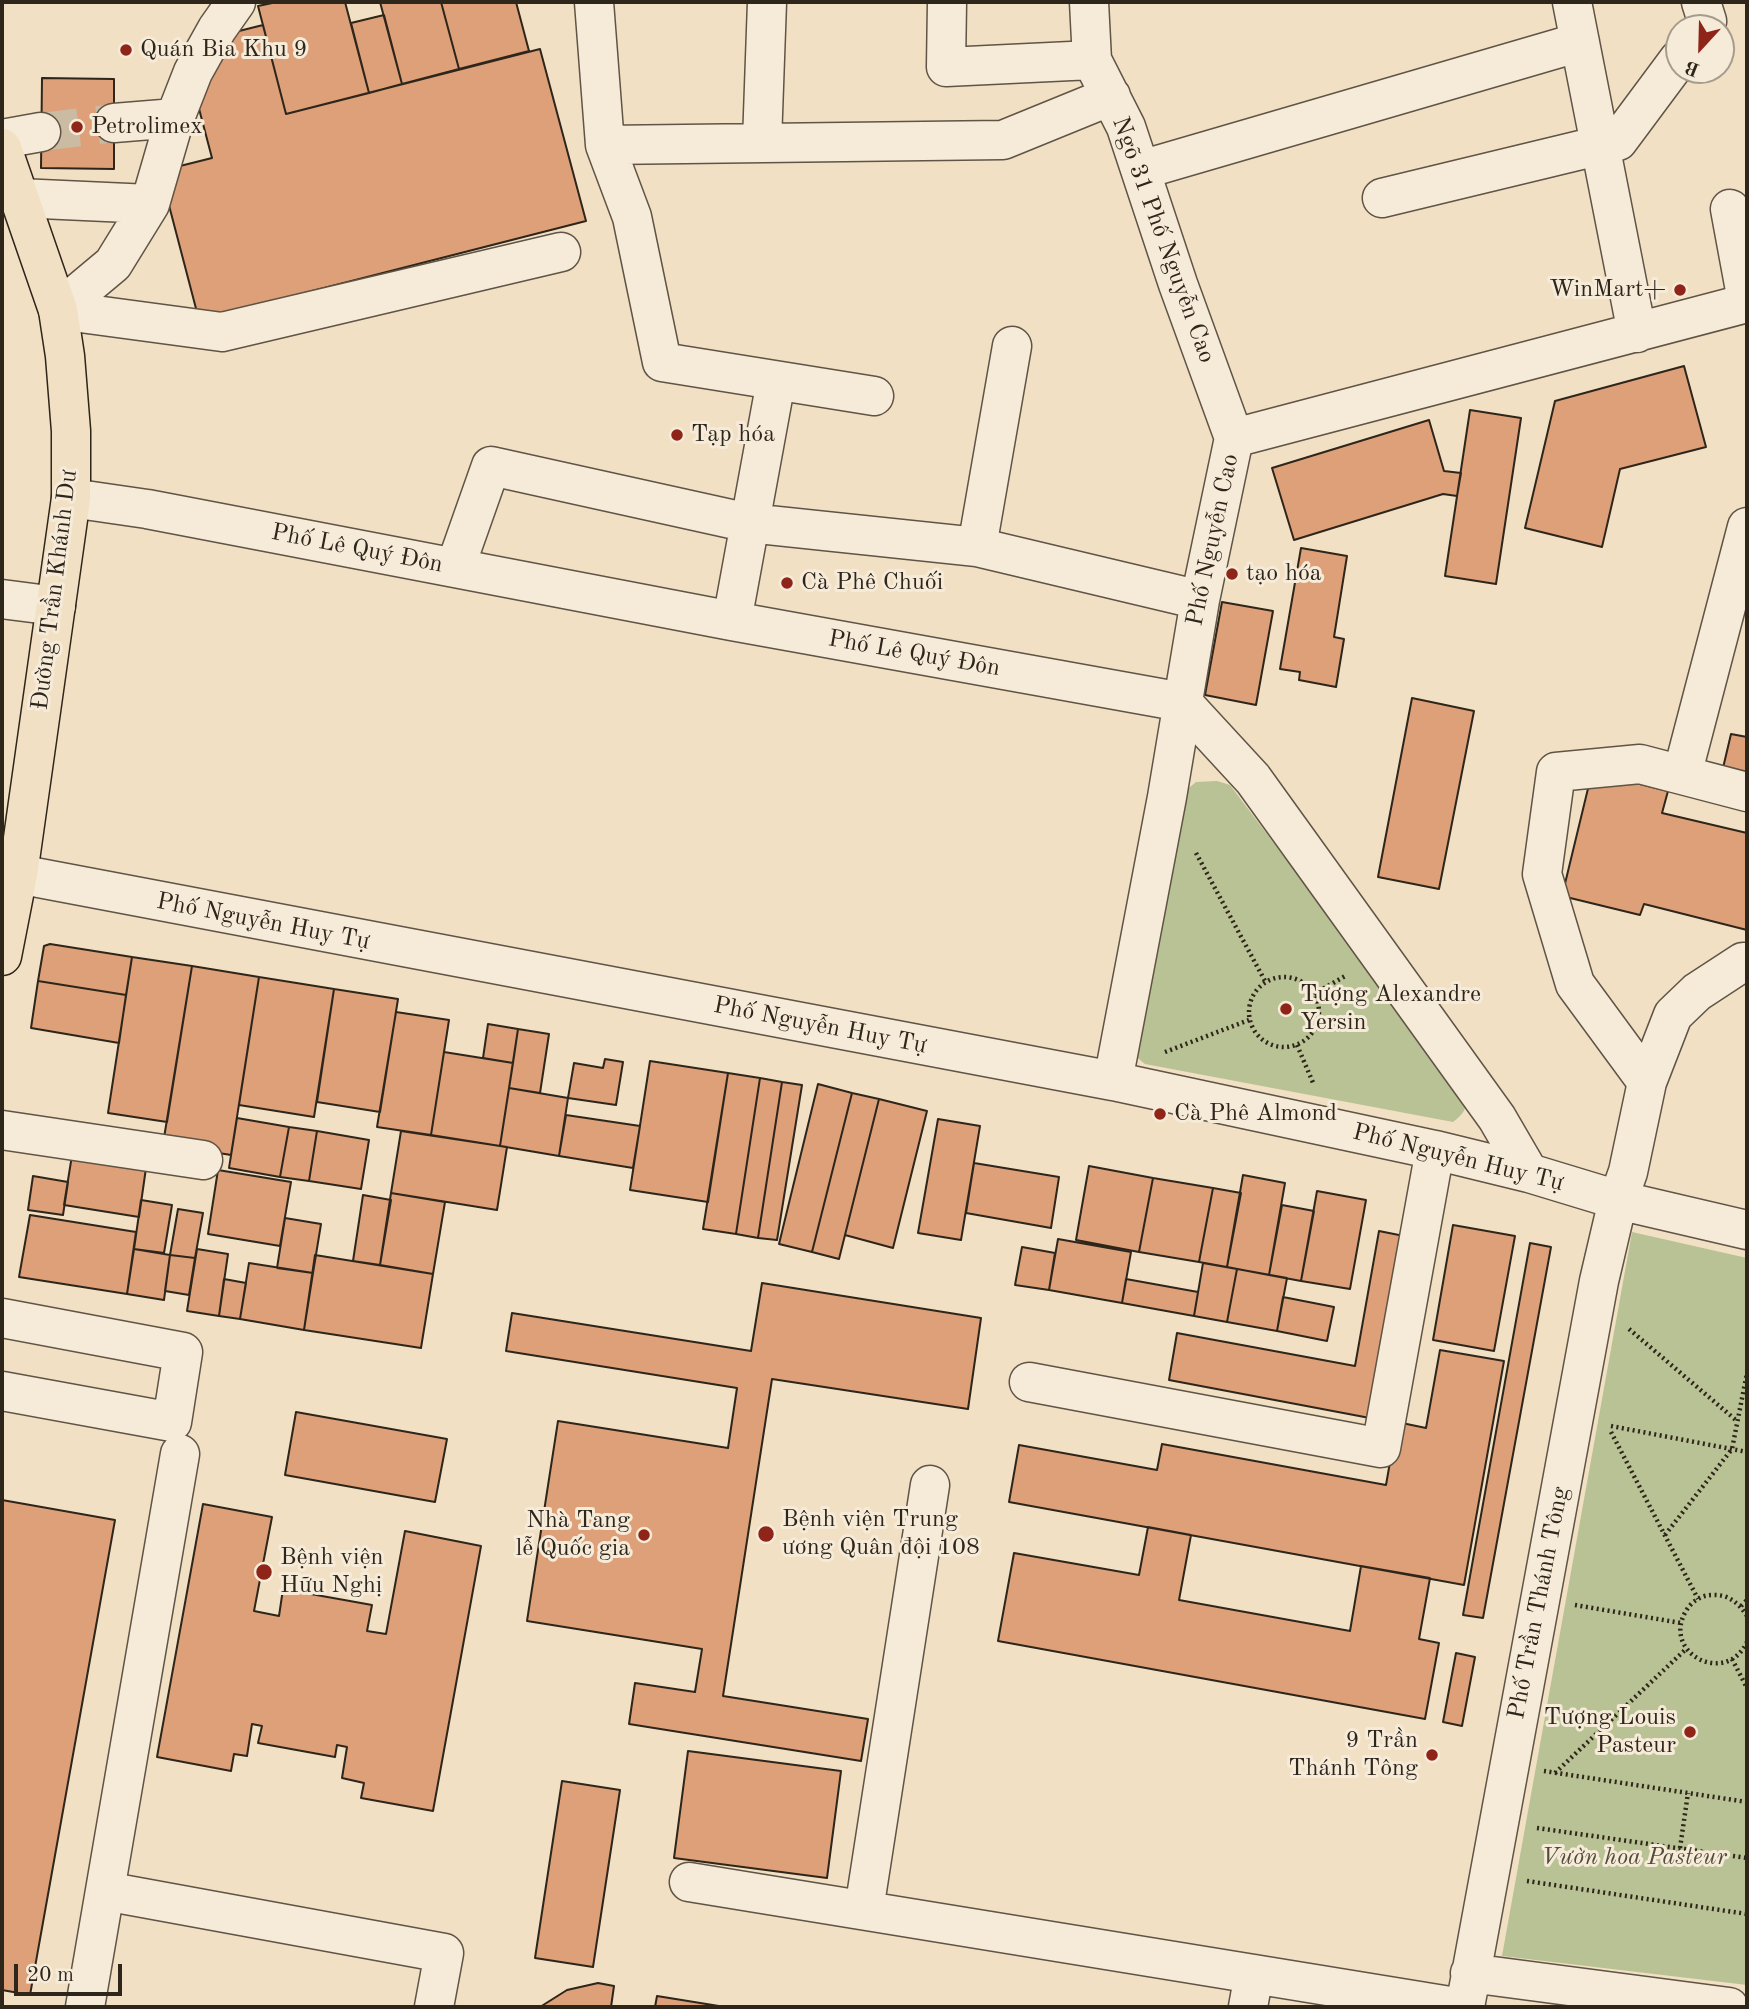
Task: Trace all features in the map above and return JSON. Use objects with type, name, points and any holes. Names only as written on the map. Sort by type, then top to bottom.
[{"type":"main road","name":"Đường Trần Khánh Dư","points":[[2,148],[58,310],[71,430],[71,498],[18,874],[2,956]]},
{"type":"street","points":[[58,310],[113,264],[150,204],[175,118],[193,72],[236,2]]},
{"type":"street","points":[[594,2],[605,145],[632,217],[662,362],[874,396]]},
{"type":"street","points":[[762,142],[766,2]]},
{"type":"street","points":[[947,2],[946,68],[1092,60]]},
{"type":"street","name":"Ngõ 31 Phố Nguyễn Cao","points":[[1089,2],[1092,60],[1126,127],[1178,284],[1234,438]]},
{"type":"street","points":[[1572,2],[1637,333]]},
{"type":"street","points":[[1141,170],[1580,42]]},
{"type":"street","points":[[1382,198],[1618,141],[1665,78]]},
{"type":"street","points":[[605,145],[1003,140],[1111,96]]},
{"type":"street","points":[[114,123],[175,118]]},
{"type":"street","points":[[2,139],[41,132]]},
{"type":"street","points":[[19,198],[150,204]]},
{"type":"street","points":[[1730,209],[1747,302]]},
{"type":"street","points":[[58,310],[222,332],[561,252]]},
{"type":"street","name":"Phố Nguyễn Cao","points":[[1113,1081],[1167,797],[1200,600],[1234,438],[1747,302]]},
{"type":"street","points":[[977,547],[1012,346]]},
{"type":"street","points":[[732,621],[776,381]]},
{"type":"street","points":[[455,568],[491,466],[749,523],[977,547],[1200,600]]},
{"type":"street","name":"Phố Lê Quý Đôn","points":[[71,498],[147,509],[732,621],[1182,702]]},
{"type":"street","points":[[1682,775],[1747,527]]},
{"type":"street","points":[[2,599],[56,606]]},
{"type":"street","points":[[1182,702],[1253,779],[1497,1118],[1529,1173]]},
{"type":"street","points":[[1647,1082],[1575,984],[1542,874],[1556,772],[1640,764],[1747,792]]},
{"type":"street","name":"Phố Nguyễn Huy Tự","points":[[18,874],[1113,1081],[1435,1150],[1529,1173],[1618,1200],[1747,1230]]},
{"type":"street","name":"Phố Trần Thánh Tông","points":[[1468,1990],[1599,1281],[1618,1200],[1628,1172],[1647,1082],[1673,1015],[1697,992],[1747,962]]},
{"type":"street","points":[[2,1130],[203,1160]]},
{"type":"street","points":[[1029,1382],[1381,1448],[1435,1150]]},
{"type":"street","points":[[2,1318],[183,1352],[172,1422],[2,1391]]},
{"type":"street","points":[[85,2007],[180,1454]]},
{"type":"street","points":[[864,1910],[930,1485]]},
{"type":"street","points":[[689,1882],[864,1910],[1251,1991],[1456,2007]]},
{"type":"street","points":[[105,1891],[444,1953],[433,2007]]},
{"type":"street","points":[[1468,1990],[1729,2007]]},
{"type":"path","points":[[1194,849],[1265,981]]},
{"type":"path","points":[[1314,994],[1349,974]]},
{"type":"path","points":[[1287,976],[1307,985],[1314,994],[1319,1005],[1319,1017],[1308,1038],[1297,1045],[1273,1045],[1262,1040],[1254,1030],[1250,1020],[1251,998],[1265,981],[1287,976]]},
{"type":"path","points":[[1158,1055],[1250,1020]]},
{"type":"path","points":[[1297,1045],[1314,1086]]},
{"type":"path","points":[[1620,1322],[1738,1422]]},
{"type":"path","points":[[1665,1535],[1732,1449],[1747,1373]]},
{"type":"path","points":[[1698,1599],[1604,1425],[1747,1452]]},
{"type":"path","points":[[1747,1616],[1741,1606],[1731,1599],[1721,1595],[1709,1595],[1689,1606],[1681,1623],[1686,1649],[1704,1662],[1716,1664],[1732,1659],[1747,1642]]},
{"type":"path","points":[[1741,1606],[1747,1600]]},
{"type":"path","points":[[1568,1604],[1681,1623]]},
{"type":"path","points":[[1555,1773],[1686,1649]]},
{"type":"path","points":[[1732,1659],[1747,1688]]},
{"type":"path","points":[[1538,1770],[1747,1802]]},
{"type":"path","points":[[1680,1848],[1688,1793]]},
{"type":"path","points":[[1527,1826],[1747,1858]]},
{"type":"path","points":[[1517,1880],[1747,1914]]},
{"type":"green space","points":[[1217,781],[1230,785],[1466,1098],[1463,1112],[1453,1122],[1145,1064],[1135,1056],[1184,792],[1196,782]]},
{"type":"green space","name":"Vườn hoa Pasteur","points":[[1632,1232],[1747,1258],[1747,1985],[1502,1956]]},
{"type":"building","points":[[277,2],[345,2],[369,93],[286,114],[258,6]]},
{"type":"building","points":[[380,2],[441,2],[459,69],[402,84]]},
{"type":"building","points":[[441,2],[516,2],[529,51],[459,69]]},
{"type":"building","points":[[384,15],[402,84],[369,93],[351,23]]},
{"type":"building","points":[[263,25],[286,114],[540,49],[586,221],[199,320],[160,171],[212,158],[193,86],[219,36]]},
{"type":"building","name":"Petrolimex","points":[[42,78],[114,79],[114,169],[41,168]]},
{"type":"building","points":[[1684,366],[1706,447],[1620,469],[1602,547],[1525,528],[1555,401]]},
{"type":"building","points":[[1470,410],[1521,418],[1496,584],[1445,576]]},
{"type":"building","points":[[1429,420],[1444,471],[1461,473],[1457,496],[1443,494],[1294,540],[1272,468]]},
{"type":"building","points":[[1301,548],[1347,556],[1334,637],[1344,639],[1336,687],[1299,680],[1300,672],[1280,669]]},
{"type":"building","points":[[1222,602],[1273,611],[1256,705],[1205,695]]},
{"type":"building","points":[[1412,698],[1474,711],[1439,889],[1378,877]]},
{"type":"building","points":[[1731,734],[1747,737],[1747,773],[1723,768]]},
{"type":"building","points":[[1592,772],[1668,791],[1662,813],[1747,833],[1747,930],[1644,904],[1640,915],[1562,896]]},
{"type":"building","points":[[50,944],[132,957],[126,995],[38,981],[44,946]]},
{"type":"building","points":[[132,957],[192,966],[167,1122],[108,1113]]},
{"type":"building","points":[[192,966],[259,977],[231,1155],[163,1144]]},
{"type":"building","points":[[259,977],[334,989],[314,1117],[239,1105]]},
{"type":"building","points":[[38,981],[126,995],[119,1043],[31,1028]]},
{"type":"building","points":[[334,989],[398,999],[380,1112],[317,1102]]},
{"type":"building","points":[[396,1012],[449,1020],[431,1135],[377,1127]]},
{"type":"building","points":[[488,1024],[518,1029],[513,1063],[483,1058]]},
{"type":"building","points":[[518,1029],[549,1034],[540,1093],[509,1088]]},
{"type":"building","points":[[444,1052],[513,1063],[500,1146],[431,1135]]},
{"type":"building","points":[[605,1059],[623,1062],[616,1105],[568,1098],[574,1063],[603,1068]]},
{"type":"building","points":[[650,1061],[728,1073],[708,1202],[630,1190]]},
{"type":"building","points":[[728,1073],[760,1078],[736,1234],[703,1229]]},
{"type":"building","points":[[760,1078],[782,1082],[758,1238],[736,1234]]},
{"type":"building","points":[[782,1082],[802,1085],[777,1240],[758,1238]]},
{"type":"building","points":[[818,1084],[852,1093],[812,1252],[779,1244]]},
{"type":"building","points":[[509,1088],[568,1098],[559,1156],[500,1146]]},
{"type":"building","points":[[852,1093],[879,1099],[839,1259],[812,1252]]},
{"type":"building","points":[[879,1099],[927,1111],[893,1248],[845,1235]]},
{"type":"building","points":[[566,1115],[640,1126],[633,1168],[559,1156]]},
{"type":"building","points":[[237,1118],[289,1127],[280,1177],[229,1168]]},
{"type":"building","points":[[938,1119],[980,1126],[961,1240],[918,1233]]},
{"type":"building","points":[[289,1127],[317,1131],[309,1181],[280,1177]]},
{"type":"building","points":[[317,1131],[369,1140],[361,1189],[309,1181]]},
{"type":"building","points":[[401,1131],[507,1147],[497,1210],[391,1193]]},
{"type":"building","points":[[73,1149],[147,1161],[139,1217],[64,1205]]},
{"type":"building","points":[[974,1163],[1059,1177],[1051,1228],[966,1213]]},
{"type":"building","points":[[1089,1166],[1153,1178],[1139,1252],[1076,1240]]},
{"type":"building","points":[[218,1170],[291,1182],[280,1246],[208,1234]]},
{"type":"building","points":[[1243,1175],[1285,1183],[1269,1275],[1227,1267]]},
{"type":"building","points":[[33,1176],[68,1182],[63,1215],[28,1210]]},
{"type":"building","points":[[1153,1178],[1213,1188],[1199,1262],[1139,1252]]},
{"type":"building","points":[[1213,1188],[1241,1193],[1227,1267],[1199,1262]]},
{"type":"building","points":[[1317,1191],[1366,1200],[1350,1289],[1301,1281]]},
{"type":"building","points":[[391,1193],[445,1202],[433,1274],[380,1265]]},
{"type":"building","points":[[363,1195],[391,1200],[380,1265],[353,1261]]},
{"type":"building","points":[[141,1200],[172,1205],[164,1253],[134,1249]]},
{"type":"building","points":[[1282,1205],[1314,1211],[1301,1281],[1269,1275]]},
{"type":"building","points":[[178,1209],[203,1213],[195,1258],[170,1255]]},
{"type":"building","points":[[30,1215],[136,1232],[127,1294],[19,1277]]},
{"type":"building","points":[[285,1218],[321,1224],[313,1273],[277,1268]]},
{"type":"building","points":[[1453,1225],[1515,1236],[1494,1351],[1433,1340]]},
{"type":"building","points":[[1379,1231],[1409,1237],[1375,1419],[1169,1380],[1177,1333],[1355,1366]]},
{"type":"building","points":[[1058,1239],[1131,1252],[1122,1303],[1049,1290]]},
{"type":"building","points":[[1530,1243],[1551,1247],[1483,1618],[1463,1615]]},
{"type":"building","points":[[1022,1247],[1055,1253],[1049,1290],[1015,1285]]},
{"type":"building","points":[[134,1249],[170,1255],[164,1300],[127,1294]]},
{"type":"building","points":[[197,1249],[228,1254],[219,1316],[187,1311]]},
{"type":"building","points":[[170,1255],[195,1258],[189,1295],[165,1291]]},
{"type":"building","points":[[315,1255],[433,1274],[421,1348],[304,1330]]},
{"type":"building","points":[[249,1263],[313,1273],[304,1330],[240,1319]]},
{"type":"building","points":[[1203,1263],[1237,1269],[1227,1322],[1194,1316]]},
{"type":"building","points":[[1237,1269],[1287,1278],[1277,1331],[1227,1322]]},
{"type":"building","points":[[224,1279],[246,1283],[240,1319],[219,1316]]},
{"type":"building","points":[[1126,1279],[1198,1292],[1194,1316],[1122,1303]]},
{"type":"building","name":"Nhà Tang lễ Quốc gia","points":[[762,1283],[981,1318],[968,1409],[772,1379],[723,1696],[868,1719],[861,1761],[629,1724],[635,1683],[695,1692],[702,1649],[527,1621],[558,1421],[728,1448],[737,1388],[506,1351],[512,1313],[751,1351]]},
{"type":"building","points":[[1283,1297],[1334,1307],[1327,1341],[1277,1331]]},
{"type":"building","points":[[1440,1350],[1504,1361],[1464,1585],[1009,1502],[1019,1445],[1157,1470],[1162,1444],[1386,1485],[1397,1422],[1426,1428]]},
{"type":"building","points":[[296,1412],[447,1439],[435,1502],[285,1475]]},
{"type":"building","points":[[2,1500],[115,1520],[30,1995],[2,1990]]},
{"type":"building","points":[[203,1504],[272,1517],[254,1611],[279,1616],[283,1589],[372,1605],[367,1631],[386,1634],[405,1531],[481,1546],[433,1811],[361,1798],[364,1783],[342,1778],[347,1747],[337,1745],[335,1757],[258,1743],[262,1726],[252,1724],[247,1756],[234,1754],[231,1771],[157,1757]]},
{"type":"building","points":[[1148,1527],[1191,1535],[1179,1600],[1350,1631],[1361,1566],[1430,1578],[1419,1639],[1439,1643],[1425,1719],[998,1641],[1014,1553],[1139,1575]]},
{"type":"building","points":[[1456,1653],[1475,1657],[1462,1726],[1443,1722]]},
{"type":"building","points":[[688,1751],[841,1771],[827,1878],[674,1858]]},
{"type":"building","points":[[562,1781],[620,1790],[593,1967],[535,1958]]},
{"type":"building","points":[[598,1983],[614,1986],[611,2007],[540,2007],[567,1990]]},
{"type":"building","points":[[657,1996],[725,2007],[655,2007]]},
{"type":"tunnel","points":[[41,132],[114,123]]},
{"type":"place","name":"Quán Bia Khu 9","points":[[126,50]]},
{"type":"place","name":"Petrolimex","points":[[77,127]]},
{"type":"place","name":"WinMart+","points":[[1680,290]]},
{"type":"place","name":"Tạp hóa","points":[[677,435]]},
{"type":"place","name":"tạo hóa","points":[[1232,574]]},
{"type":"place","name":"Cà Phê Chuối","points":[[787,583]]},
{"type":"place","name":"Tượng Alexandre Yersin","points":[[1286,1009]]},
{"type":"place","name":"Cà Phê Almond","points":[[1160,1114]]},
{"type":"place","name":"Bệnh viện Trung ương Quân đội 108","points":[[766,1534]]},
{"type":"place","name":"Nhà Tang lễ Quốc gia","points":[[644,1535]]},
{"type":"place","name":"Bệnh viện Hữu Nghị","points":[[264,1572]]},
{"type":"place","name":"Tượng Louis Pasteur","points":[[1690,1732]]},
{"type":"place","name":"9 Trần Thánh Tông","points":[[1432,1755]]}]
